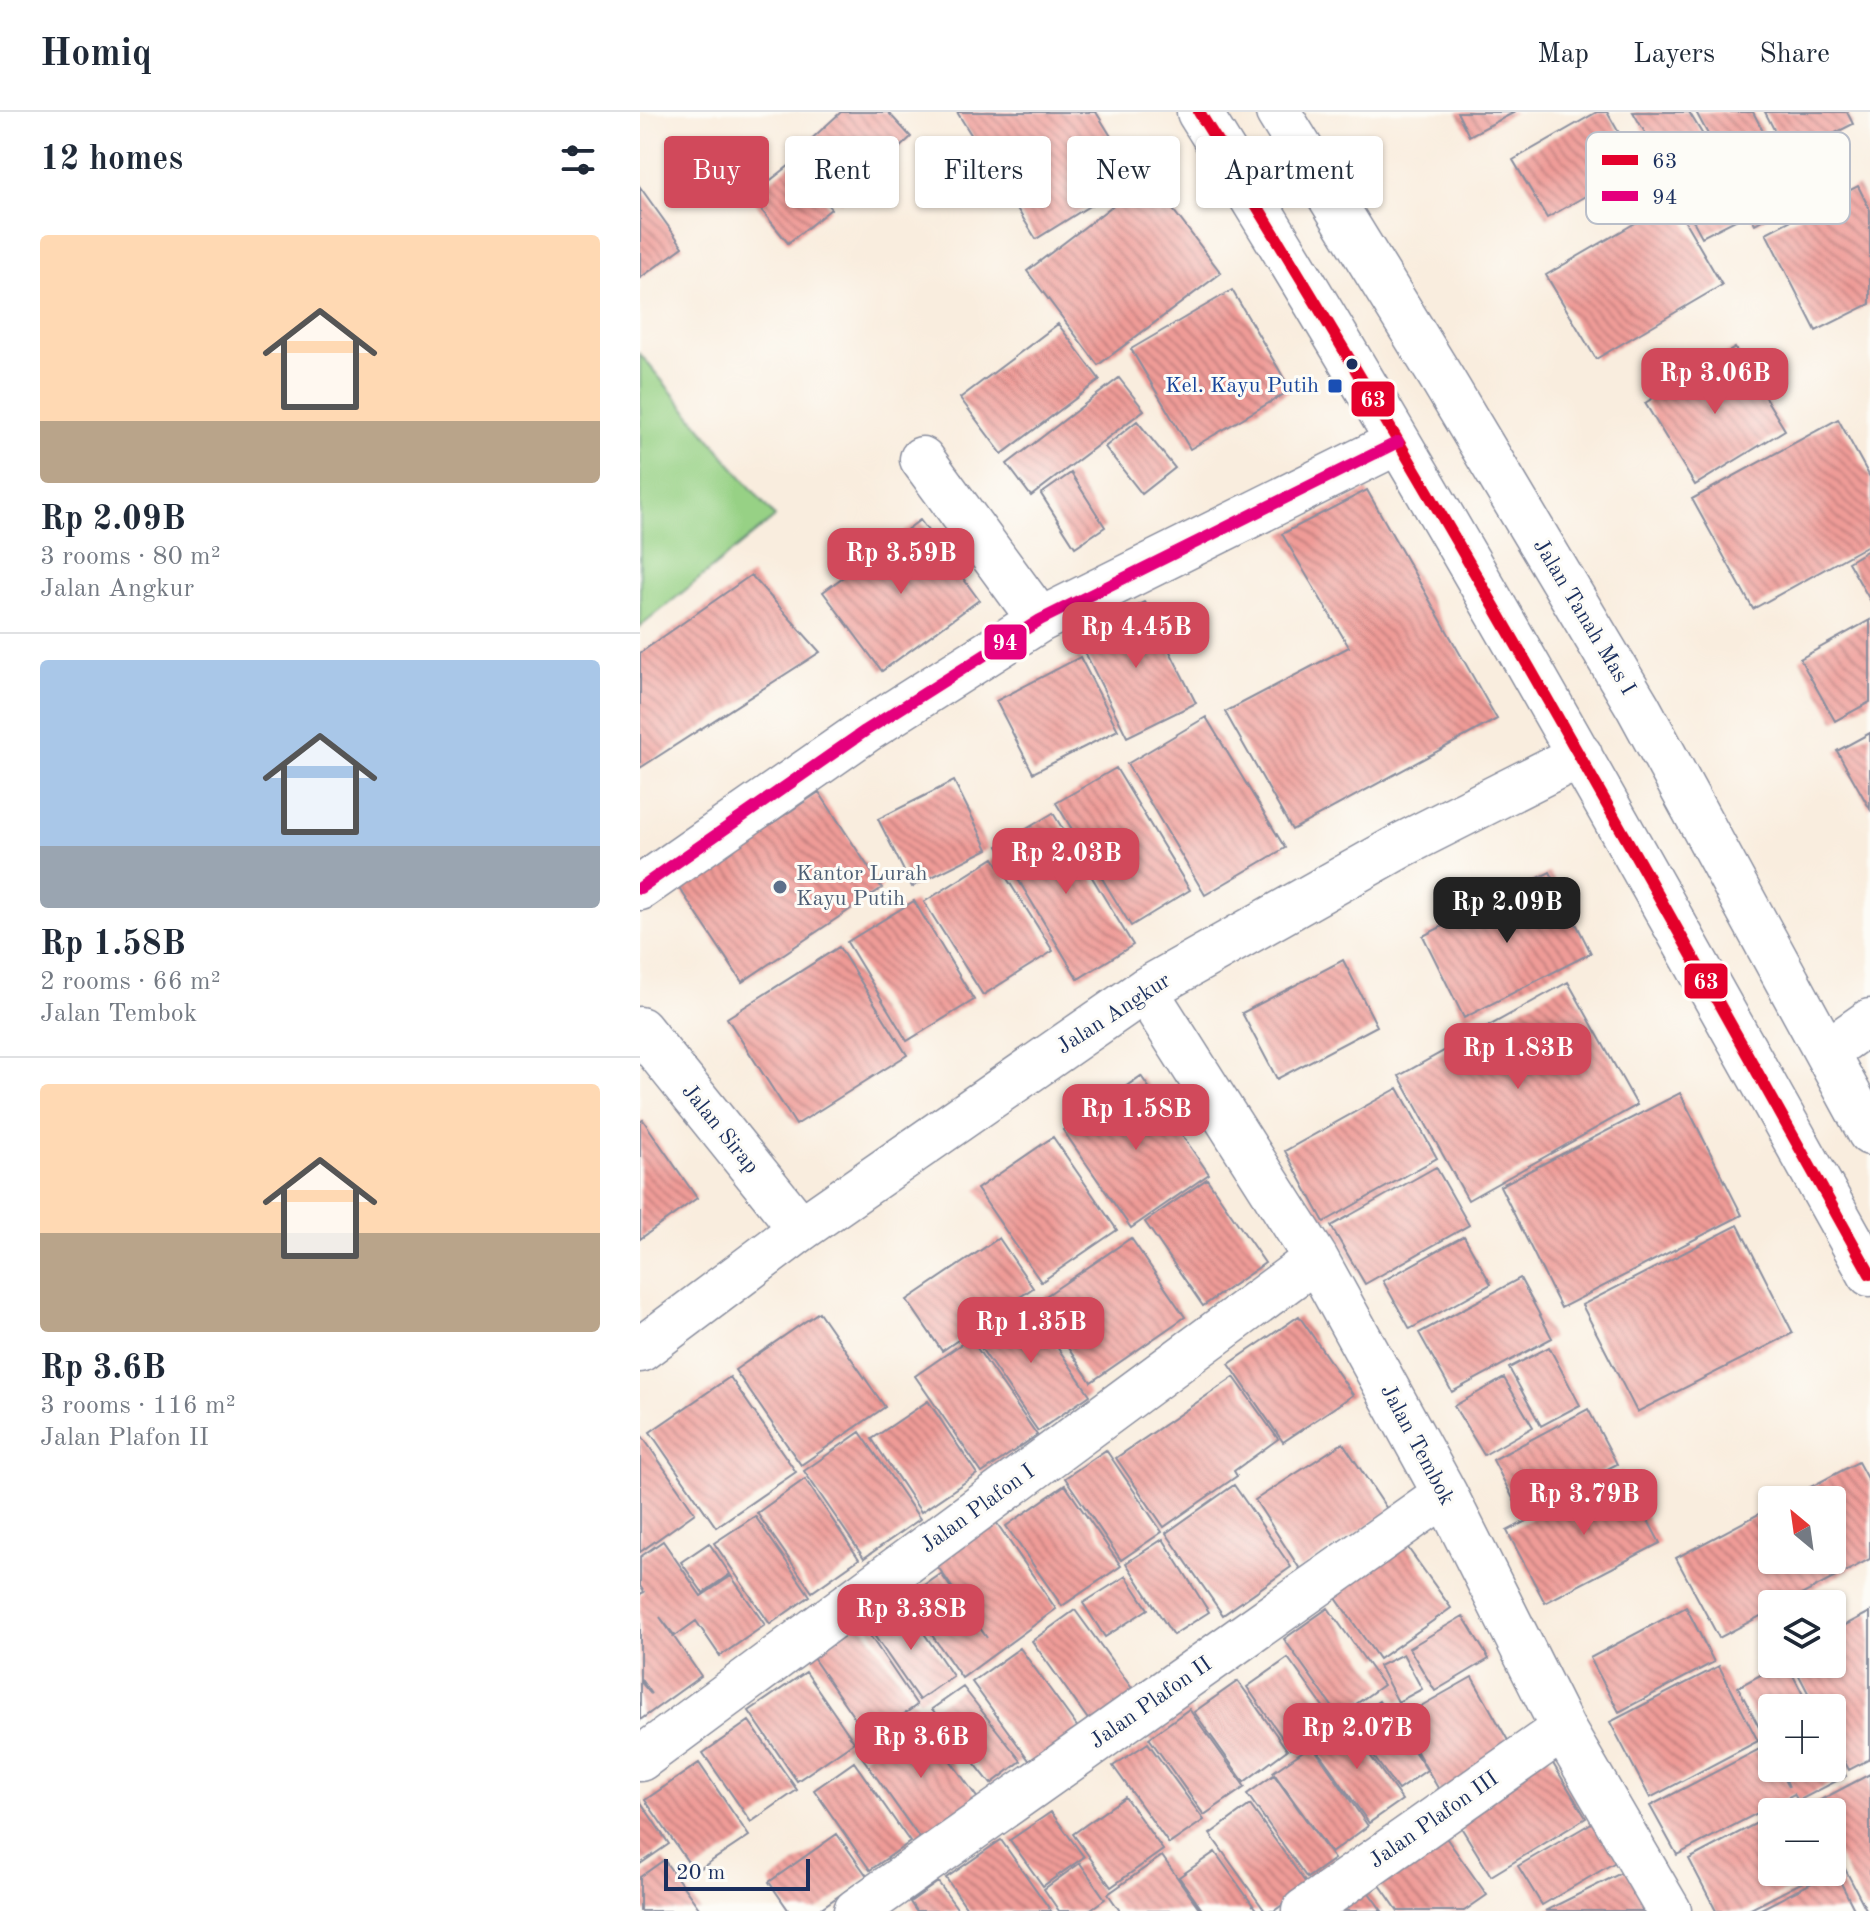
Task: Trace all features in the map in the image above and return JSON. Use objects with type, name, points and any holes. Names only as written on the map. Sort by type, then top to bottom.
[{"type":"street","points":[[1199,112],[1398,442],[1580,755],[1870,1274]]},
{"type":"street","name":"Jalan Tanah Mas I","points":[[1278,112],[1638,707],[1870,1133]]},
{"type":"street","points":[[640,888],[865,731],[1040,620],[1398,442]]},
{"type":"street","points":[[922,459],[1040,620]]},
{"type":"street","name":"Jalan Angkur","points":[[640,1350],[801,1229],[1145,990],[1402,845],[1580,755]]},
{"type":"street","name":"Jalan Tembok","points":[[1145,990],[1316,1259],[1445,1494],[1563,1729],[1669,1911]]},
{"type":"street","points":[[1826,1052],[1870,1021]]},
{"type":"street","name":"Jalan Sirap","points":[[640,1029],[801,1229]]},
{"type":"street","name":"Jalan Plafon I","points":[[640,1759],[1316,1259]]},
{"type":"street","name":"Jalan Plafon II","points":[[856,1911],[1445,1494]]},
{"type":"street","name":"Jalan Plafon III","points":[[1304,1911],[1563,1729]]},
{"type":"green space","points":[[640,354],[775,517],[640,627]]},
{"type":"building","points":[[841,112],[888,112],[911,137],[899,148],[899,136],[815,136]]},
{"type":"building","points":[[957,112],[1096,112],[1111,136],[1067,136],[1067,208],[1086,208],[1036,239],[1017,208],[1051,208],[1051,136],[972,136]]},
{"type":"building","points":[[1457,112],[1515,112],[1469,136]]},
{"type":"building","points":[[1597,112],[1607,112],[1618,132],[1586,132],[1586,196],[1547,218],[1513,160]]},
{"type":"building","points":[[1633,112],[1689,112],[1701,132],[1645,132]]},
{"type":"building","points":[[1696,112],[1753,112],[1763,132],[1707,132]]},
{"type":"building","points":[[1765,112],[1847,112],[1853,124],[1837,132],[1775,132]]},
{"type":"building","points":[[785,169],[785,208],[831,209],[788,243],[760,208],[769,208],[769,181]]},
{"type":"building","points":[[1858,186],[1870,210],[1870,304],[1816,331],[1766,233],[1784,224],[1850,224],[1850,190]]},
{"type":"building","points":[[640,187],[683,247],[640,278]]},
{"type":"building","points":[[1110,208],[1172,208],[1221,273],[1098,365],[1027,271]]},
{"type":"building","points":[[1634,224],[1686,224],[1722,285],[1596,359],[1546,275]]},
{"type":"building","points":[[1695,224],[1727,224],[1702,237]]},
{"type":"building","points":[[1232,290],[1291,390],[1190,449],[1131,349]]},
{"type":"building","points":[[1058,324],[1100,380],[1002,454],[960,398]]},
{"type":"building","points":[[1735,348],[1785,430],[1695,485],[1645,403]]},
{"type":"building","points":[[1119,378],[1144,410],[1031,496],[1007,464]]},
{"type":"building","points":[[1838,419],[1870,477],[1870,544],[1753,609],[1692,499]]},
{"type":"building","points":[[1137,421],[1175,468],[1142,494],[1105,447]]},
{"type":"building","points":[[1071,473],[1105,527],[1075,547],[1041,494]]},
{"type":"building","points":[[1367,490],[1497,719],[1292,830],[1225,712],[1349,647],[1282,534]]},
{"type":"building","points":[[920,520],[979,600],[882,671],[823,592]]},
{"type":"building","points":[[1870,549],[1870,600],[1848,562]]},
{"type":"building","points":[[751,575],[820,652],[640,768],[640,653]]},
{"type":"building","points":[[1145,602],[1196,703],[1127,737],[1077,636]]},
{"type":"building","points":[[1870,620],[1870,702],[1835,721],[1800,659]]},
{"type":"building","points":[[1080,657],[1118,730],[1033,773],[996,701]]},
{"type":"building","points":[[1206,717],[1285,848],[1205,895],[1127,764]]},
{"type":"building","points":[[1870,733],[1870,809],[1837,751]]},
{"type":"building","points":[[1116,768],[1190,890],[1131,926],[1056,803]]},
{"type":"building","points":[[954,781],[988,849],[912,887],[878,819]]},
{"type":"building","name":"Kantor Lurah Kayu Putih","points":[[819,792],[882,888],[742,982],[678,886]]},
{"type":"building","points":[[1053,813],[1133,945],[1078,979],[998,846]]},
{"type":"building","points":[[994,858],[1053,951],[983,995],[924,902]]},
{"type":"building","points":[[1550,872],[1591,953],[1464,1018],[1423,936]]},
{"type":"building","points":[[914,901],[974,1000],[907,1041],[847,942]]},
{"type":"building","points":[[839,947],[907,1055],[796,1125],[727,1018]]},
{"type":"building","points":[[1343,960],[1377,1026],[1277,1079],[1242,1013]]},
{"type":"building","points":[[1568,982],[1637,1105],[1468,1200],[1399,1076]]},
{"type":"building","points":[[1141,1076],[1209,1174],[1131,1228],[1063,1130]]},
{"type":"building","points":[[1398,1088],[1437,1158],[1324,1222],[1285,1151]]},
{"type":"building","points":[[1680,1093],[1742,1215],[1561,1308],[1500,1186]]},
{"type":"building","points":[[643,1120],[697,1198],[640,1239],[640,1122]]},
{"type":"building","points":[[1053,1137],[1117,1230],[1041,1282],[977,1189]]},
{"type":"building","points":[[1436,1167],[1469,1225],[1365,1284],[1331,1226]]},
{"type":"building","points":[[1207,1179],[1265,1263],[1203,1306],[1145,1222]]},
{"type":"building","points":[[1738,1225],[1793,1333],[1637,1412],[1582,1305]]},
{"type":"building","points":[[1464,1236],[1491,1284],[1410,1329],[1383,1281]]},
{"type":"building","points":[[999,1238],[1033,1288],[942,1351],[907,1300]]},
{"type":"building","points":[[1131,1238],[1185,1317],[1091,1382],[1037,1302]]},
{"type":"building","points":[[1520,1278],[1552,1338],[1452,1392],[1419,1333]]},
{"type":"building","points":[[1024,1299],[1090,1395],[1038,1431],[972,1335]]},
{"type":"building","points":[[819,1312],[885,1407],[801,1465],[735,1370]]},
{"type":"building","points":[[1299,1316],[1353,1395],[1283,1442],[1229,1364]]},
{"type":"building","points":[[970,1338],[1037,1435],[982,1473],[915,1376]]},
{"type":"building","points":[[1549,1347],[1580,1405],[1541,1426],[1509,1368]]},
{"type":"building","points":[[730,1377],[796,1472],[716,1527],[650,1432]]},
{"type":"building","points":[[1234,1377],[1278,1439],[1234,1471],[1237,1476],[1164,1527],[1116,1458]]},
{"type":"building","points":[[1504,1378],[1533,1427],[1484,1455],[1454,1406]]},
{"type":"building","points":[[928,1401],[977,1474],[921,1512],[872,1439]]},
{"type":"building","points":[[1588,1409],[1617,1464],[1521,1514],[1493,1460]]},
{"type":"building","points":[[860,1432],[920,1519],[864,1558],[804,1471]]},
{"type":"building","points":[[642,1436],[695,1513],[640,1552],[640,1438]]},
{"type":"building","points":[[1343,1443],[1389,1512],[1300,1569],[1255,1500]]},
{"type":"building","points":[[1106,1450],[1162,1532],[1121,1560],[1065,1478]]},
{"type":"building","points":[[1858,1462],[1870,1484],[1870,1559],[1846,1572],[1846,1486],[1813,1486]]},
{"type":"building","points":[[1622,1471],[1660,1543],[1545,1603],[1507,1531]]},
{"type":"building","points":[[805,1479],[859,1559],[812,1592],[757,1513]]},
{"type":"building","points":[[1065,1485],[1121,1566],[1062,1606],[1006,1526]]},
{"type":"building","points":[[1234,1485],[1291,1567],[1223,1615],[1166,1533]]},
{"type":"building","points":[[1758,1514],[1758,1574],[1841,1574],[1811,1590],[1758,1590],[1758,1617],[1719,1638],[1676,1558]]},
{"type":"building","points":[[755,1516],[810,1596],[770,1624],[714,1543]]},
{"type":"building","points":[[994,1519],[1056,1609],[962,1678],[906,1598],[941,1574],[987,1638],[934,1561]]},
{"type":"building","points":[[1163,1539],[1209,1612],[1173,1635],[1126,1563]]},
{"type":"building","points":[[663,1541],[701,1596],[731,1576],[765,1625],[720,1656],[696,1621],[675,1636],[660,1617],[701,1676],[640,1720],[640,1681],[651,1694],[640,1678],[640,1594],[644,1592],[640,1586],[640,1557]]},
{"type":"building","points":[[1403,1541],[1451,1608],[1379,1659],[1331,1591]]},
{"type":"building","points":[[709,1543],[730,1574],[703,1593],[681,1562]]},
{"type":"building","points":[[1126,1576],[1148,1609],[1105,1637],[1083,1603]]},
{"type":"building","points":[[904,1604],[953,1676],[919,1700],[869,1628]]},
{"type":"building","points":[[1686,1607],[1714,1662],[1619,1712],[1590,1658]]},
{"type":"building","points":[[1328,1608],[1383,1685],[1339,1716],[1284,1639]]},
{"type":"building","points":[[1075,1610],[1139,1698],[1095,1729],[1032,1641]]},
{"type":"building","points":[[1870,1612],[1870,1759],[1849,1770],[1846,1764],[1846,1694],[1809,1694],[1800,1678],[1846,1678],[1846,1625]]},
{"type":"building","points":[[1463,1616],[1489,1659],[1435,1691],[1409,1648]]},
{"type":"building","points":[[860,1621],[917,1705],[869,1739],[811,1655]]},
{"type":"building","points":[[1020,1648],[1081,1732],[1034,1767],[972,1682]]},
{"type":"building","points":[[1403,1654],[1422,1689],[1398,1702],[1379,1666]]},
{"type":"building","points":[[1288,1658],[1332,1719],[1290,1749],[1247,1687]]},
{"type":"building","points":[[1719,1666],[1758,1741],[1650,1798],[1610,1722]]},
{"type":"building","points":[[806,1672],[854,1742],[797,1781],[749,1711]]},
{"type":"building","points":[[1758,1676],[1794,1678],[1803,1694],[1758,1694],[1758,1725],[1738,1687]]},
{"type":"building","points":[[1472,1677],[1515,1753],[1442,1795],[1398,1719]]},
{"type":"building","points":[[1238,1681],[1287,1750],[1244,1782],[1194,1712]]},
{"type":"building","points":[[963,1687],[1021,1761],[991,1784],[932,1709]]},
{"type":"building","points":[[1379,1701],[1427,1770],[1398,1790],[1349,1722]]},
{"type":"building","points":[[1189,1709],[1245,1787],[1204,1815],[1149,1738]]},
{"type":"building","points":[[919,1717],[981,1803],[923,1843],[862,1757]]},
{"type":"building","points":[[1344,1719],[1402,1800],[1369,1823],[1312,1743]]},
{"type":"building","points":[[749,1721],[797,1790],[751,1822],[703,1753]]},
{"type":"building","points":[[1148,1743],[1204,1820],[1169,1844],[1113,1766]]},
{"type":"building","points":[[1312,1745],[1368,1826],[1331,1853],[1273,1772]]},
{"type":"building","points":[[1758,1750],[1758,1782],[1786,1782],[1789,1787],[1787,1782],[1834,1782],[1804,1798],[1796,1798],[1794,1794],[1786,1798],[1758,1798],[1758,1813],[1677,1855],[1650,1806]]},
{"type":"building","points":[[1546,1752],[1586,1818],[1491,1876],[1451,1811]]},
{"type":"building","points":[[854,1762],[910,1842],[870,1870],[814,1790]]},
{"type":"building","points":[[699,1763],[749,1836],[695,1872],[645,1800]]},
{"type":"building","points":[[1870,1774],[1870,1911],[1867,1911],[1846,1871],[1846,1798],[1824,1798]]},
{"type":"building","points":[[1274,1775],[1334,1859],[1307,1878],[1247,1794]]},
{"type":"building","points":[[1125,1797],[1163,1850],[1111,1887],[1073,1834]]},
{"type":"building","points":[[640,1801],[669,1844],[640,1864]]},
{"type":"building","points":[[1250,1805],[1308,1886],[1274,1911],[1265,1911],[1210,1834]]},
{"type":"building","points":[[1051,1812],[1084,1857],[1043,1886],[1010,1840]]},
{"type":"building","points":[[1595,1821],[1619,1860],[1542,1905],[1518,1866]]},
{"type":"building","points":[[1758,1822],[1758,1886],[1795,1886],[1747,1911],[1716,1911],[1689,1859]]},
{"type":"building","points":[[1437,1825],[1487,1895],[1464,1911],[1398,1911],[1371,1872]]},
{"type":"building","points":[[837,1834],[867,1876],[817,1911],[789,1911],[769,1882]]},
{"type":"building","points":[[1001,1840],[1051,1911],[969,1911],[946,1878]]},
{"type":"building","points":[[1215,1852],[1257,1911],[1203,1911],[1179,1877]]},
{"type":"building","points":[[1162,1856],[1201,1911],[1120,1911],[1108,1894]]},
{"type":"building","points":[[664,1860],[701,1911],[640,1911],[640,1877]]},
{"type":"building","points":[[1080,1863],[1105,1899],[1088,1911],[1059,1911],[1044,1889]]},
{"type":"building","points":[[1629,1869],[1651,1911],[1545,1911]]},
{"type":"building","points":[[938,1882],[959,1911],[916,1911],[910,1902]]},
{"type":"building","points":[[1362,1883],[1382,1911],[1340,1911]]},
{"type":"building","points":[[1806,1886],[1842,1886],[1855,1911],[1757,1911]]},
{"type":"transit line","name":"63","points":[[1199,112],[1458,544],[1870,1274]]},
{"type":"transit line","name":"94","points":[[640,888],[865,731],[1040,620],[1398,442]]},
{"type":"place","name":"Kel. Kayu Putih","points":[[1335,386]]},
{"type":"place","name":"Kantor Lurah Kayu Putih","points":[[780,887]]}]
